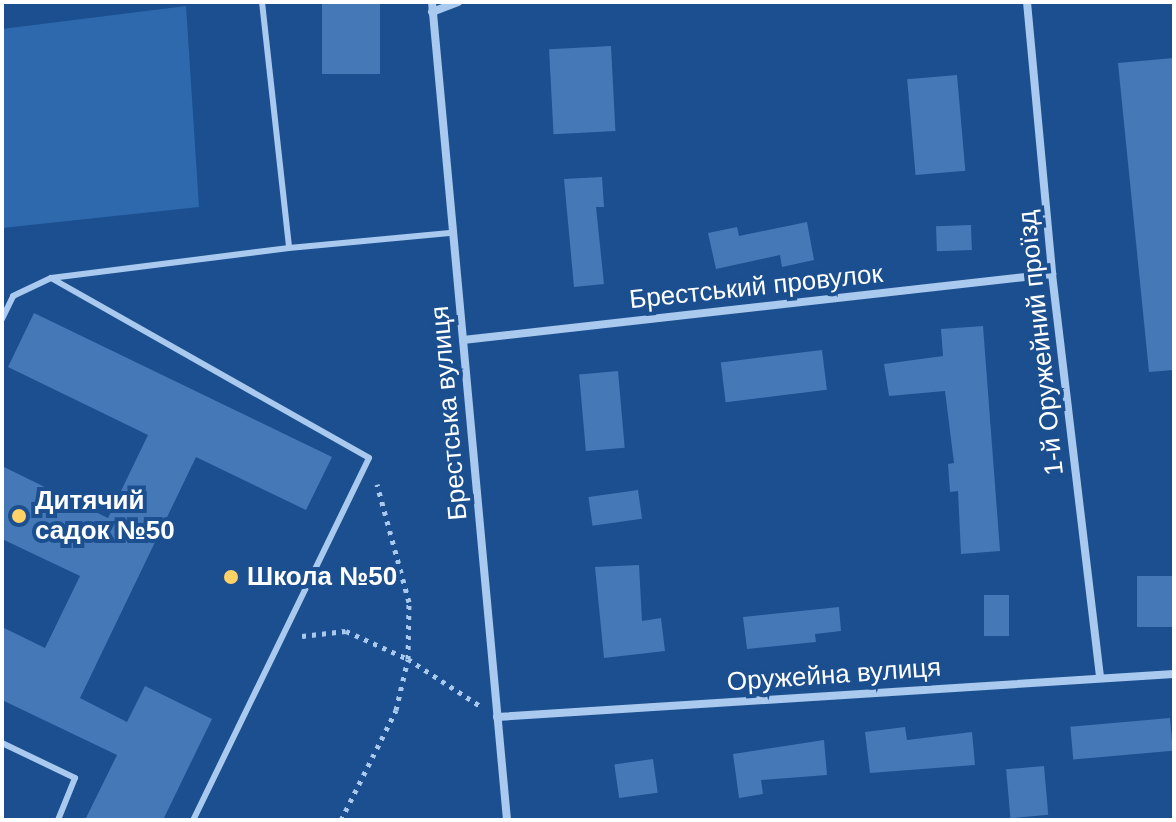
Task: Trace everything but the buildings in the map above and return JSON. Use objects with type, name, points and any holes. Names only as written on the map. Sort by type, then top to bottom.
[{"type":"street","points":[[432,7],[458,2]]},
{"type":"street","name":"1-й Оружейний проїзд","points":[[1027,2],[1052,274],[1100,678]]},
{"type":"street","name":"Брестська вулиця","points":[[432,7],[507,820]]},
{"type":"street","name":"Брестський провулок","points":[[463,340],[1052,274]]},
{"type":"street","name":"Оружейна вулиця","points":[[497,717],[1174,674]]},
{"type":"lane","points":[[262,2],[289,248]]},
{"type":"lane","points":[[2,319],[13,296],[51,278],[289,248],[452,233]]},
{"type":"lane","points":[[51,278],[369,458],[193,820]]},
{"type":"lane","points":[[2,743],[75,778],[58,820]]},
{"type":"path","points":[[341,820],[396,710],[408,659],[409,602],[369,458]]},
{"type":"path","points":[[281,638],[346,631],[408,659],[497,717]]},
{"type":"shaded area","points":[[186,6],[199,207],[2,228],[2,29]]},
{"type":"place","name":"Дитячий садок №50","points":[[19,516]]},
{"type":"place","name":"Школа №50","points":[[231,577]]}]
